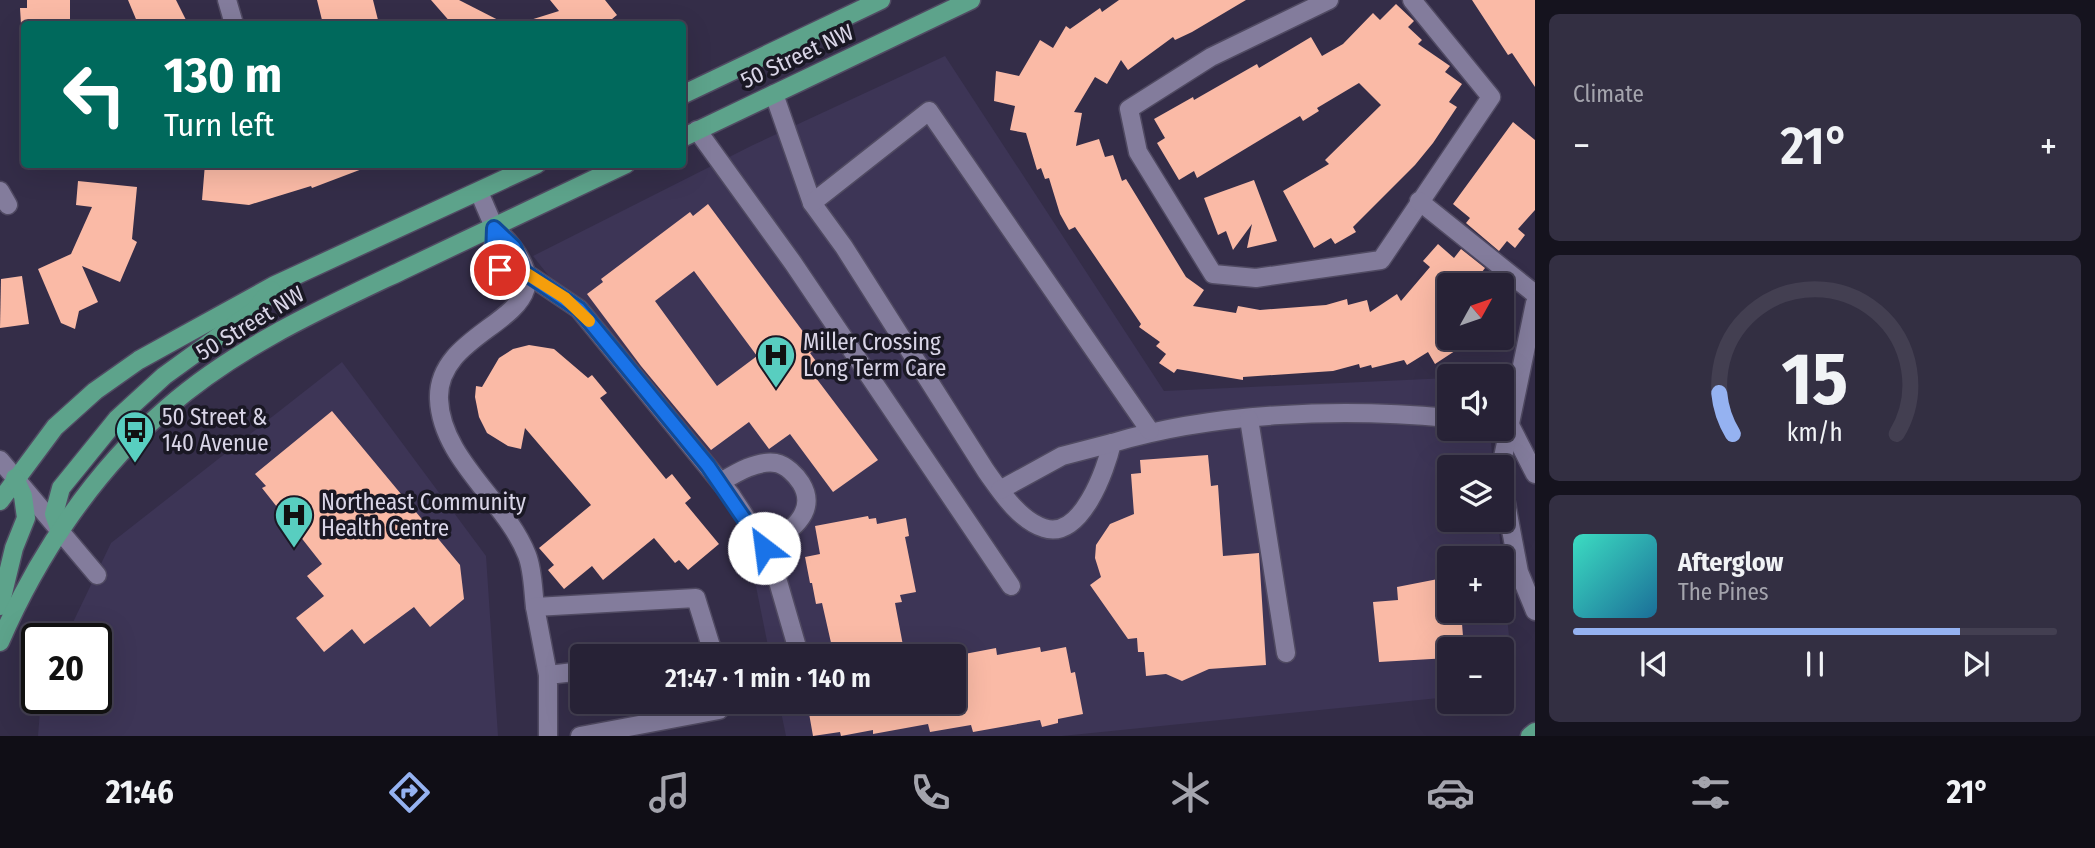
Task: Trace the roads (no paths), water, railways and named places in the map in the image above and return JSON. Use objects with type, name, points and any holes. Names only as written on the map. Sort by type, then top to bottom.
[{"type":"main road","name":"50 Street NW","points":[[686,93],[881,0]]},
{"type":"main road","name":"50 Street NW","points":[[690,134],[971,0]]},
{"type":"main road","name":"50 Street NW","points":[[0,501],[55,427],[95,391],[167,344],[275,285],[529,168]]},
{"type":"main road","name":"50 Street NW","points":[[0,642],[28,583],[60,531],[138,434],[169,405],[230,360],[305,317],[618,168]]},
{"type":"main road","points":[[60,531],[54,514],[61,488],[117,419],[164,376],[255,310],[275,285]]},
{"type":"main road","points":[[0,606],[13,548],[26,518],[23,496],[15,478]]},
{"type":"main road","points":[[1530,736],[1535,732]]},
{"type":"street","points":[[227,0],[233,21]]},
{"type":"street","points":[[1329,0],[1211,57],[1129,109],[1138,152],[1213,274],[1256,278],[1381,260],[1491,97],[1412,0]]},
{"type":"street","points":[[774,94],[812,203],[844,247],[1000,490],[1031,522],[1047,530],[1062,528],[1079,516],[1093,494],[1107,467],[1112,443]]},
{"type":"street","points":[[812,203],[929,111],[1150,431]]},
{"type":"street","points":[[690,134],[801,274],[1011,586]]},
{"type":"street","points":[[479,192],[494,228],[514,247],[524,272],[523,294],[514,311],[460,348],[450,360],[439,397],[444,423],[457,450],[516,532],[528,557],[548,674],[548,736]]},
{"type":"street","points":[[1419,201],[1535,294]]},
{"type":"street","points":[[494,228],[493,257],[506,283],[523,294]]},
{"type":"street","points":[[524,272],[579,309],[721,482],[764,548],[777,578],[796,644]]},
{"type":"street","points":[[1514,391],[1535,303]]},
{"type":"street","points":[[1000,490],[1062,456],[1150,431],[1295,414],[1376,411],[1437,417]]},
{"type":"street","points":[[1249,419],[1286,653]]},
{"type":"street","points":[[1514,439],[1535,474]]},
{"type":"street","points":[[0,460],[97,575]]},
{"type":"street","points":[[721,482],[750,467],[775,463],[799,479],[805,490],[807,504],[802,517],[795,526],[764,548]]},
{"type":"street","points":[[1511,532],[1519,572],[1535,611]]},
{"type":"street","points":[[535,607],[696,598],[711,644]]},
{"type":"street","points":[[548,674],[570,672]]},
{"type":"street","points":[[580,736],[698,714]]},
{"type":"place","name":"Miller Crossing Long Term Care","points":[[776,389]]},
{"type":"place","name":"50 Street & 140 Avenue","points":[[135,464]]},
{"type":"place","name":"Northeast Community Health Centre","points":[[294,549]]}]
